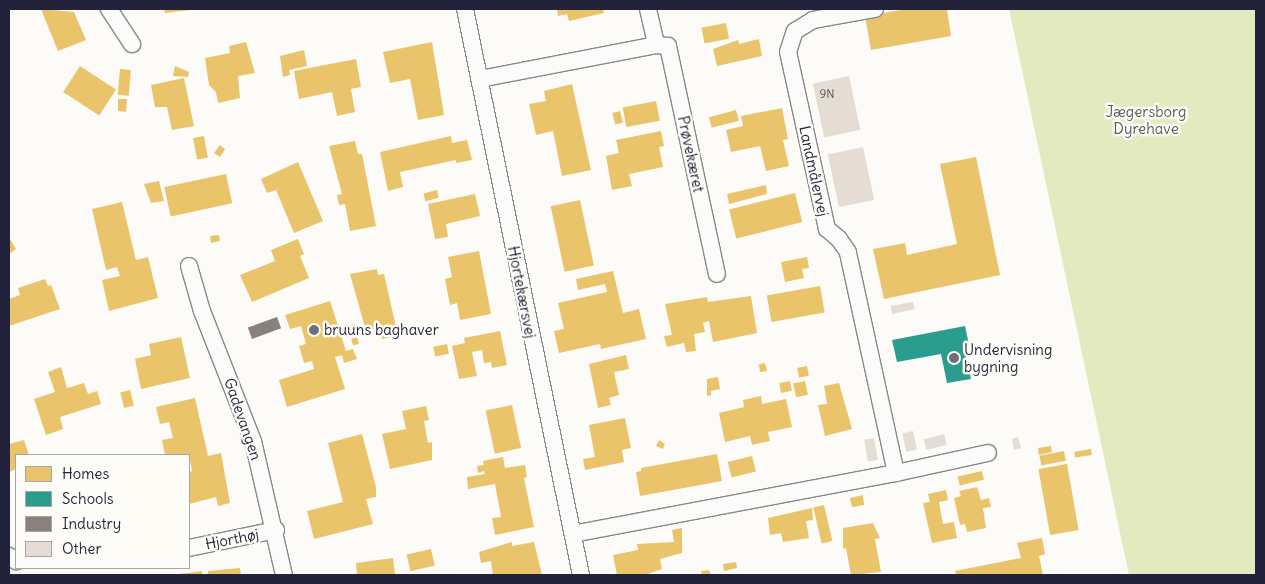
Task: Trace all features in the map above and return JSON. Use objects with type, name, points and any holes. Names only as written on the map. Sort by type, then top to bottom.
[{"type":"street","points":[[109,9],[132,44]]},
{"type":"street","name":"Hjortekærsvej","points":[[465,9],[581,575]]},
{"type":"street","points":[[480,80],[656,45],[648,9]]},
{"type":"street","name":"Landmålervej","points":[[875,9],[814,20],[795,31],[788,52],[827,230],[839,239],[848,252],[896,473]]},
{"type":"street","name":"Prøvekæret","points":[[656,45],[668,46],[717,274]]},
{"type":"street","name":"Gadevangen","points":[[190,266],[202,312],[253,441],[276,530],[284,575]]},
{"type":"street","points":[[573,534],[896,473],[988,453]]},
{"type":"street","name":"Hjorthøj","points":[[190,548],[276,530]]},
{"type":"green space","name":"Jægersborg Dyrehave","points":[[1009,9],[1256,9],[1256,575],[1129,575]]},
{"type":"building: Homes","points":[[41,9],[74,12],[86,40],[58,51]]},
{"type":"building: Homes","points":[[164,9],[190,9],[190,10],[165,13]]},
{"type":"building: Homes","points":[[557,9],[603,9],[604,13],[569,21],[567,14],[558,16]]},
{"type":"building: Homes","points":[[907,9],[947,9],[951,36],[871,50],[865,16]]},
{"type":"building: Homes","points":[[726,23],[729,39],[705,43],[701,28]]},
{"type":"building: Homes","points":[[759,39],[762,56],[717,66],[713,49],[738,40],[739,44]]},
{"type":"building: Homes","points":[[246,42],[255,73],[238,76],[240,98],[218,103],[216,92],[209,85],[205,58],[230,53],[229,46]]},
{"type":"building: Homes","points":[[432,42],[444,115],[418,120],[410,79],[390,83],[383,52]]},
{"type":"building: Homes","points":[[304,50],[307,66],[289,70],[290,75],[283,77],[280,56]]},
{"type":"building: Homes","points":[[356,59],[361,87],[351,89],[355,112],[337,116],[332,92],[299,99],[294,71]]},
{"type":"building: Homes","points":[[80,66],[116,89],[99,115],[63,92]]},
{"type":"building: Homes","points":[[175,66],[189,72],[188,77],[173,76]]},
{"type":"building: Homes","points":[[120,69],[131,70],[129,96],[118,95]]},
{"type":"building: Homes","points":[[184,78],[194,126],[172,130],[167,107],[155,107],[151,85]]},
{"type":"building: Homes","points":[[572,84],[591,170],[562,176],[553,131],[536,135],[529,104],[546,101],[544,91]]},
{"type":"building: Homes","points":[[118,99],[127,99],[126,112],[118,111]]},
{"type":"building: Homes","points":[[656,101],[660,121],[626,127],[623,107]]},
{"type":"building: Homes","points":[[782,108],[788,139],[783,140],[789,166],[766,171],[760,146],[731,152],[726,130],[743,126],[741,116]]},
{"type":"building: Homes","points":[[736,110],[739,121],[712,128],[709,117]]},
{"type":"building: Homes","points":[[620,111],[623,123],[615,125],[612,113]]},
{"type":"building: Homes","points":[[661,131],[664,146],[659,147],[663,167],[629,174],[632,186],[612,190],[606,156],[619,153],[616,140]]},
{"type":"building: Homes","points":[[204,136],[208,158],[197,160],[193,138]]},
{"type":"building: Homes","points":[[451,136],[452,143],[467,140],[472,160],[456,163],[456,160],[400,172],[403,187],[388,191],[380,152]]},
{"type":"building: Homes","points":[[355,141],[358,154],[362,154],[376,226],[350,231],[345,204],[339,205],[337,195],[342,194],[329,146]]},
{"type":"building: Homes","points":[[220,145],[225,149],[220,157],[214,153]]},
{"type":"building: Homes","points":[[976,157],[1000,275],[884,299],[873,249],[905,243],[907,255],[957,244],[940,164]]},
{"type":"building: Homes","points":[[298,162],[323,221],[294,233],[276,190],[267,193],[261,179]]},
{"type":"building: Homes","points":[[226,174],[232,203],[171,216],[164,187]]},
{"type":"building: Homes","points":[[159,181],[164,201],[151,203],[144,184]]},
{"type":"building: Homes","points":[[766,185],[767,194],[729,204],[727,194]]},
{"type":"building: Homes","points":[[437,190],[439,198],[425,201],[423,193]]},
{"type":"building: Homes","points":[[795,193],[802,222],[736,239],[729,209]]},
{"type":"building: Homes","points":[[475,194],[480,216],[446,224],[448,237],[435,239],[428,204]]},
{"type":"building: Homes","points":[[580,200],[594,266],[565,272],[551,206]]},
{"type":"building: Homes","points":[[122,202],[136,260],[148,257],[158,298],[109,311],[102,280],[120,276],[117,267],[106,270],[92,209]]},
{"type":"building: Homes","points":[[219,235],[220,241],[211,243],[210,236]]},
{"type":"building: Homes","points":[[9,237],[16,249],[9,254]]},
{"type":"building: Homes","points":[[298,239],[304,254],[300,256],[309,278],[252,302],[240,275],[275,261],[271,250]]},
{"type":"building: Homes","points":[[479,251],[491,314],[460,320],[457,303],[450,305],[445,279],[452,277],[448,257]]},
{"type":"building: Homes","points":[[807,257],[809,268],[802,269],[804,278],[785,282],[781,262]]},
{"type":"building: Homes","points":[[377,269],[378,275],[384,274],[396,327],[396,336],[382,339],[380,328],[366,331],[350,274]]},
{"type":"building: Homes","points":[[613,271],[623,313],[639,309],[646,339],[601,349],[600,344],[559,353],[554,331],[564,329],[558,303],[607,292],[605,284],[578,290],[576,279]]},
{"type":"building: Homes","points":[[45,279],[48,286],[51,285],[60,309],[9,326],[9,299],[20,295],[18,288]]},
{"type":"building: Homes","points":[[820,286],[825,313],[772,322],[767,295]]},
{"type":"building: Homes","points":[[751,296],[757,333],[713,342],[709,321],[703,323],[705,332],[694,334],[696,351],[686,352],[684,343],[667,347],[664,336],[672,335],[665,304],[707,297],[708,302]]},
{"type":"building: Homes","points":[[330,301],[346,351],[353,349],[357,359],[344,363],[342,355],[335,357],[345,389],[287,407],[279,380],[314,369],[312,361],[304,363],[299,346],[306,344],[301,326],[290,329],[285,315]]},
{"type":"building: Homes","points":[[500,331],[507,365],[492,368],[491,362],[484,363],[482,350],[472,352],[477,376],[459,379],[452,346],[465,343],[464,338]]},
{"type":"building: Homes","points":[[181,337],[190,378],[141,389],[135,359],[151,355],[149,344]]},
{"type":"building: Homes","points":[[357,337],[359,344],[353,345],[351,339]]},
{"type":"building: Homes","points":[[447,344],[449,354],[435,356],[433,347]]},
{"type":"building: Homes","points":[[626,355],[629,369],[614,372],[619,395],[609,398],[611,405],[598,408],[589,364]]},
{"type":"building: Homes","points":[[765,363],[767,371],[760,372],[759,364]]},
{"type":"building: Homes","points":[[807,366],[809,376],[799,378],[797,368]]},
{"type":"building: Homes","points":[[61,367],[67,388],[84,383],[88,394],[97,391],[101,404],[60,417],[63,429],[46,435],[34,399],[55,392],[48,372]]},
{"type":"building: Homes","points":[[718,377],[720,389],[711,391],[711,395],[707,396],[707,379]]},
{"type":"building: Homes","points":[[790,381],[792,391],[781,393],[779,383]]},
{"type":"building: Homes","points":[[805,381],[808,395],[796,397],[793,383]]},
{"type":"building: Homes","points":[[839,383],[852,429],[825,436],[818,405],[827,404],[824,386]]},
{"type":"building: Homes","points":[[130,390],[134,406],[124,408],[120,392]]},
{"type":"building: Homes","points":[[761,396],[762,404],[786,399],[792,427],[768,432],[770,441],[752,445],[750,436],[725,442],[719,413],[744,407],[743,400]]},
{"type":"building: Homes","points":[[195,398],[208,456],[221,453],[230,503],[218,506],[216,497],[190,504],[190,472],[192,471],[190,454],[165,454],[162,440],[173,438],[169,422],[160,424],[156,407]]},
{"type":"building: Homes","points":[[512,405],[521,448],[495,454],[486,411]]},
{"type":"building: Homes","points":[[426,406],[429,420],[424,421],[428,443],[432,442],[432,460],[390,469],[382,434],[406,429],[402,411]]},
{"type":"building: Homes","points":[[625,418],[631,448],[622,450],[624,462],[585,470],[583,459],[595,457],[589,425]]},
{"type":"building: Homes","points":[[362,434],[376,487],[376,497],[366,499],[373,524],[314,539],[307,511],[343,502],[328,443]]},
{"type":"building: Homes","points":[[24,440],[29,454],[15,454],[15,469],[9,472],[9,444]]},
{"type":"building: Homes","points":[[659,440],[665,444],[663,449],[656,446]]},
{"type":"building: Homes","points":[[1051,446],[1052,452],[1039,455],[1038,448]]},
{"type":"building: Homes","points":[[1091,449],[1092,455],[1075,458],[1074,452]]},
{"type":"building: Homes","points":[[1064,451],[1066,461],[1041,466],[1039,456]]},
{"type":"building: Homes","points":[[717,454],[722,481],[640,496],[636,472],[641,471],[641,468]]},
{"type":"building: Homes","points":[[752,456],[756,472],[732,478],[728,462]]},
{"type":"building: Homes","points":[[503,457],[505,468],[525,465],[527,477],[524,478],[534,527],[495,535],[492,518],[501,517],[495,484],[468,489],[467,477],[485,474],[484,471],[478,473],[477,466],[484,465],[483,461]]},
{"type":"building: Homes","points":[[1067,464],[1079,530],[1050,535],[1038,469]]},
{"type":"building: Homes","points":[[982,471],[984,480],[960,485],[958,477]]},
{"type":"building: Homes","points":[[977,487],[981,500],[989,498],[991,507],[983,508],[986,528],[967,532],[965,524],[960,525],[954,498],[961,496],[959,491]]},
{"type":"building: Homes","points":[[946,490],[948,500],[939,502],[943,524],[954,522],[957,538],[932,543],[923,503],[930,502],[928,494]]},
{"type":"building: Homes","points":[[863,495],[864,505],[852,507],[850,498]]},
{"type":"building: Homes","points":[[824,505],[832,541],[822,544],[813,507]]},
{"type":"building: Homes","points":[[812,508],[813,520],[806,521],[809,538],[783,542],[781,533],[770,535],[768,518]]},
{"type":"building: Homes","points":[[873,523],[880,538],[875,539],[881,572],[851,575],[846,548],[843,549],[843,528]]},
{"type":"building: Homes","points":[[682,528],[682,553],[660,559],[662,569],[645,575],[617,575],[613,555],[638,550],[637,544],[674,542],[672,530]]},
{"type":"building: Homes","points":[[1042,538],[1045,554],[1039,556],[1043,575],[956,575],[955,571],[1021,558],[1017,543]]},
{"type":"building: Homes","points":[[512,542],[512,546],[534,542],[542,575],[493,575],[491,561],[481,563],[479,552]]},
{"type":"building: Homes","points":[[431,549],[435,566],[410,571],[407,555]]},
{"type":"building: Homes","points":[[393,558],[395,575],[357,575],[356,563]]},
{"type":"building: Homes","points":[[736,562],[737,568],[724,571],[723,564]]},
{"type":"building: Homes","points":[[240,568],[241,575],[208,575],[208,571]]},
{"type":"building: Homes","points":[[709,570],[711,575],[702,575],[701,571]]},
{"type":"building: Homes","points":[[202,571],[202,575],[179,575],[179,574]]},
{"type":"building: Schools","name":"Undervisning bygning","points":[[965,326],[969,345],[964,346],[971,379],[947,383],[941,354],[897,362],[892,340]]},
{"type":"building: Industry","points":[[277,317],[281,328],[252,339],[248,328]]},
{"type":"building: Other","points":[[849,76],[860,130],[824,137],[813,84]]},
{"type":"building: Other","points":[[863,147],[874,200],[839,207],[828,154]]},
{"type":"building: Other","points":[[913,302],[915,309],[892,314],[891,306]]},
{"type":"building: Other","points":[[913,431],[917,450],[906,452],[902,433]]},
{"type":"building: Other","points":[[944,434],[947,445],[927,450],[924,439]]},
{"type":"building: Other","points":[[1018,437],[1021,448],[1014,450],[1012,439]]},
{"type":"building: Other","points":[[874,438],[878,460],[868,461],[864,440]]},
{"type":"place","name":"bruuns baghaver","points":[[314,330]]},
{"type":"place","name":"Undervisning bygning","points":[[954,358]]}]
